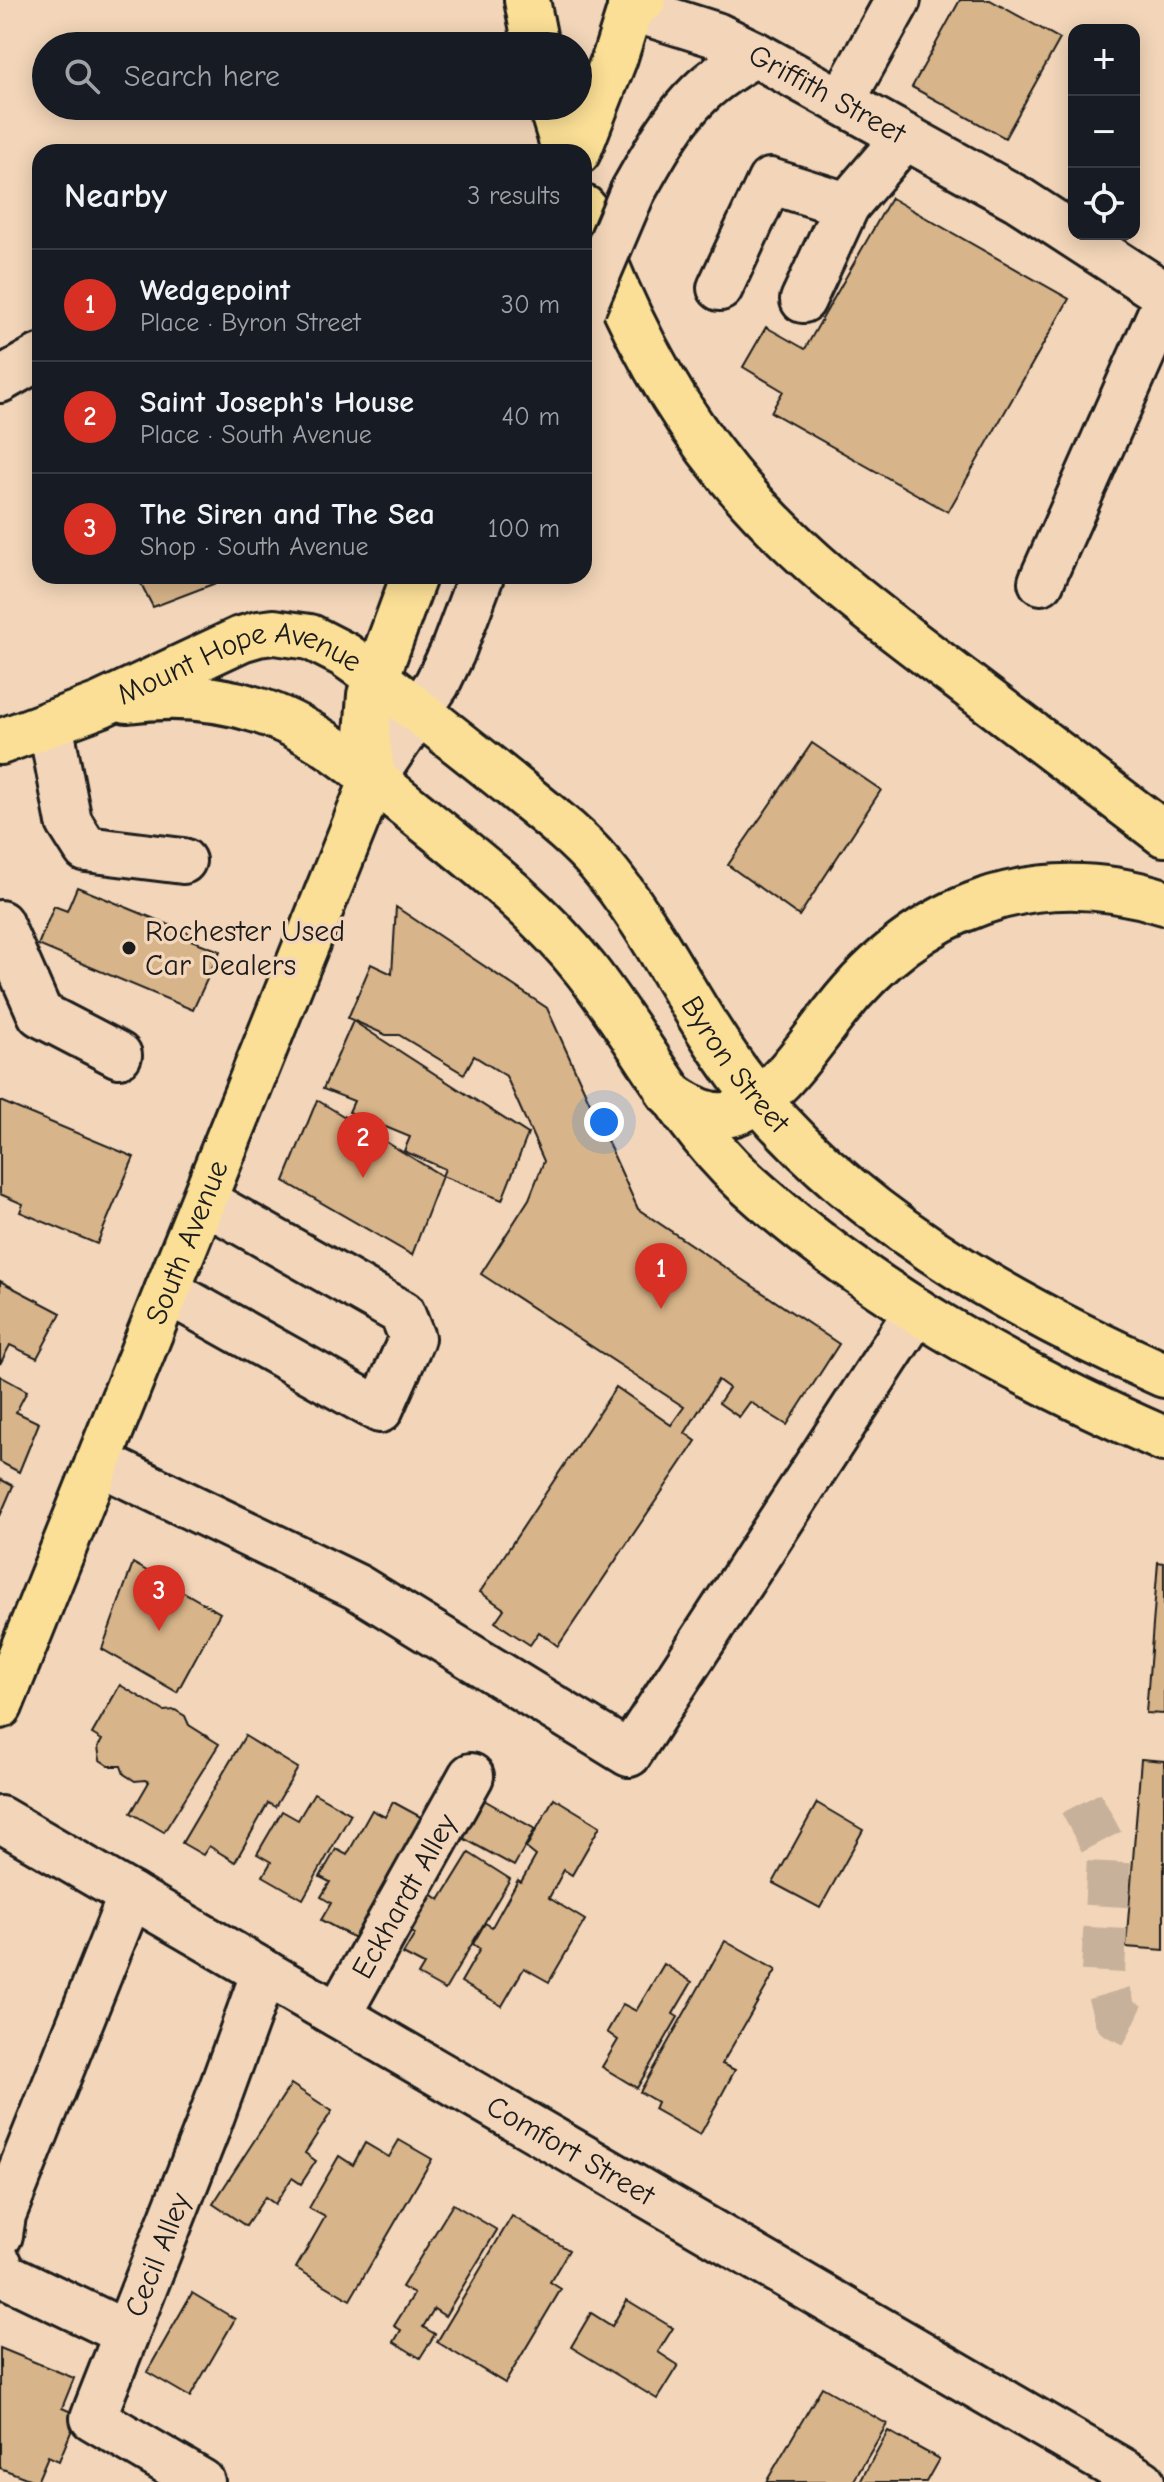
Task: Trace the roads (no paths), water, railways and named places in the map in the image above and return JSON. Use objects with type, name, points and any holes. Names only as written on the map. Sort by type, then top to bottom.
[{"type":"main road","points":[[527,0],[533,32]]},
{"type":"main road","points":[[592,117],[635,3]]},
{"type":"main road","points":[[555,120],[563,144]]},
{"type":"main road","points":[[581,144],[591,120]]},
{"type":"main road","points":[[592,227],[626,310],[662,377],[712,454],[766,518],[843,590],[1164,834]]},
{"type":"main road","name":"South Avenue","points":[[0,1706],[373,779],[367,714],[375,677],[411,584]]},
{"type":"main road","name":"Mount Hope Avenue","points":[[0,742],[100,705],[241,639],[258,634],[274,632],[310,637],[345,655],[375,677]]},
{"type":"main road","name":"Byron Street","points":[[375,677],[561,826],[599,863],[635,909],[720,1048],[758,1099],[821,1164],[919,1240],[990,1286],[1067,1329],[1164,1375]]},
{"type":"main road","name":"Mount Hope Avenue","points":[[100,705],[165,697],[214,700],[257,710],[294,725],[373,779]]},
{"type":"main road","points":[[373,779],[470,856],[553,931],[588,973],[668,1092],[720,1156],[770,1204],[805,1233],[917,1311],[1029,1376],[1164,1439]]},
{"type":"main road","points":[[668,1092],[686,1105],[712,1115],[736,1112],[758,1099],[794,1065],[849,995],[900,947],[939,920],[995,898],[1057,887],[1078,887],[1126,892],[1164,902]]},
{"type":"street","points":[[842,101],[898,0]]},
{"type":"street","name":"Griffith Street","points":[[635,3],[716,35],[842,101],[1018,199],[1164,294]]},
{"type":"street","points":[[592,287],[633,191],[658,148],[699,94],[755,54]]},
{"type":"street","points":[[803,300],[847,205],[905,137]]},
{"type":"street","points":[[720,288],[770,181],[847,205]]},
{"type":"street","points":[[1041,582],[1164,305]]},
{"type":"street","points":[[0,380],[32,362]]},
{"type":"street","name":"South Avenue","points":[[373,779],[445,669],[478,584]]},
{"type":"street","points":[[50,723],[69,822],[86,849],[183,861]]},
{"type":"street","points":[[0,923],[40,1014],[119,1055]]},
{"type":"street","points":[[167,1291],[380,1410],[412,1338],[402,1313],[204,1201]]},
{"type":"street","points":[[98,1462],[357,1587],[629,1754],[917,1311]]},
{"type":"street","name":"Eckhardt Alley","points":[[338,2015],[471,1776]]},
{"type":"street","name":"Comfort Street","points":[[0,1819],[1142,2482]]},
{"type":"street","points":[[0,2235],[3,2215],[131,1895]]},
{"type":"street","name":"Cecil Alley","points":[[202,2482],[93,2418],[207,2129],[264,1972]]},
{"type":"street","points":[[0,2265],[3,2274],[126,2333]]},
{"type":"tunnel","points":[[1081,1803],[1109,1856],[1103,1972],[1116,2017],[1139,2028]]},
{"type":"place","name":"Rochester Used Car Dealers","points":[[129,948]]},
{"type":"place","name":"Saint Joseph's House","points":[[363,1178]]},
{"type":"place","name":"Wedgepoint","points":[[661,1309]]},
{"type":"place","name":"The Siren and The Sea","points":[[159,1631]]}]
